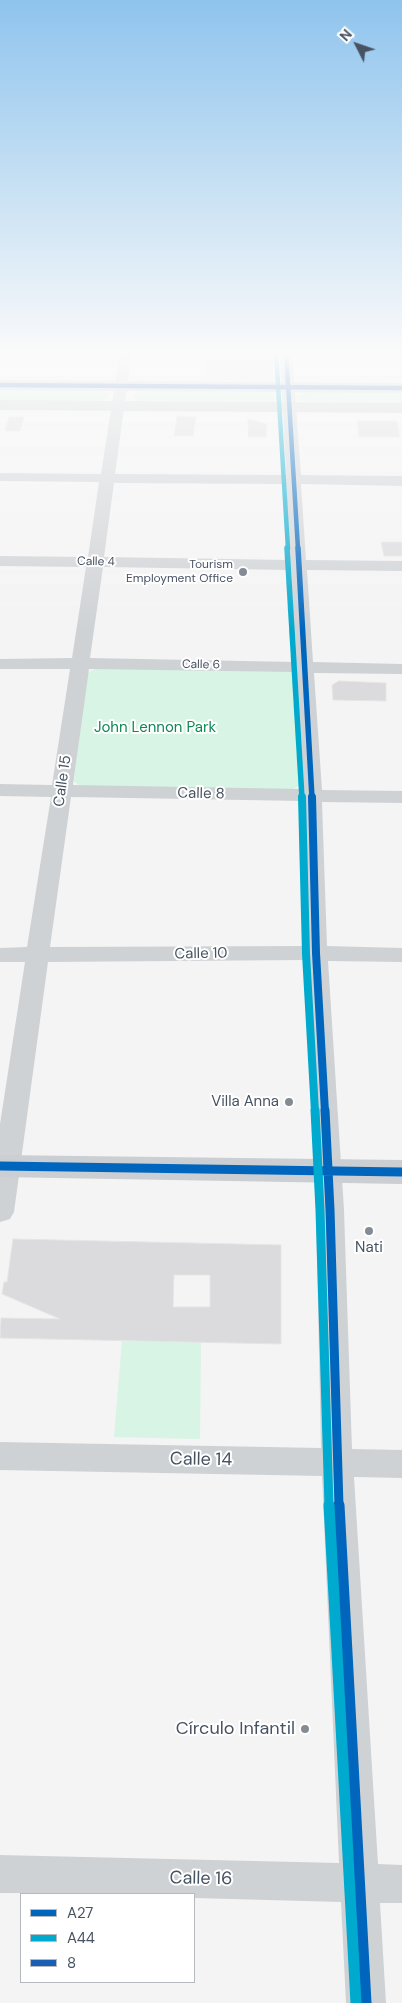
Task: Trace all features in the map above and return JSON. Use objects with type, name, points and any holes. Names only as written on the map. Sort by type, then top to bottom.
[{"type":"main road","points":[[4,1166],[402,1172]]},
{"type":"street","name":"Calle 15","points":[[0,1212],[4,1166],[38,955],[111,444]]},
{"type":"street","points":[[291,444],[312,795],[316,952],[327,1171],[336,1462],[361,1883],[366,2003]]},
{"type":"street","points":[[0,477],[402,481]]},
{"type":"street","name":"Calle 4","points":[[0,561],[402,566]]},
{"type":"street","name":"Calle 6","points":[[0,664],[79,663],[402,669]]},
{"type":"street","name":"Calle 8","points":[[0,790],[402,796]]},
{"type":"street","name":"Calle 10","points":[[0,955],[316,952],[402,955]]},
{"type":"street","name":"Calle 14","points":[[0,1456],[402,1464]]},
{"type":"street","name":"Calle 16","points":[[0,1874],[402,1884]]},
{"type":"green space","name":"John Lennon Park","points":[[101,666],[285,669],[294,673],[297,675],[302,784],[288,792],[82,788],[74,781],[87,673]]},
{"type":"green space","points":[[122,1341],[201,1342],[200,1439],[114,1437]]},
{"type":"building","points":[[381,542],[402,542],[402,556],[384,556]]},
{"type":"building","points":[[339,681],[386,683],[386,701],[333,700],[332,685]]},
{"type":"building","points":[[13,1239],[281,1245],[281,1344],[0,1338],[1,1318],[60,1319],[2,1294],[4,1282],[7,1282]],"holes":[[[174,1275],[210,1275],[210,1307],[173,1307]]]},
{"type":"transit line","name":"A44","points":[[281,444],[302,795],[306,954],[320,1210],[327,1463],[356,2003]]},
{"type":"transit line","name":"A27","points":[[291,444],[312,795],[316,953],[330,1210],[337,1462],[366,2003]]},
{"type":"transit line","name":"A27","points":[[0,1166],[402,1172]]},
{"type":"place","name":"Tourism Employment Office","points":[[243,572]]},
{"type":"place","name":"Villa Anna","points":[[289,1102]]},
{"type":"place","name":"Nati","points":[[369,1231]]},
{"type":"place","name":"Círculo Infantil","points":[[305,1729]]}]
